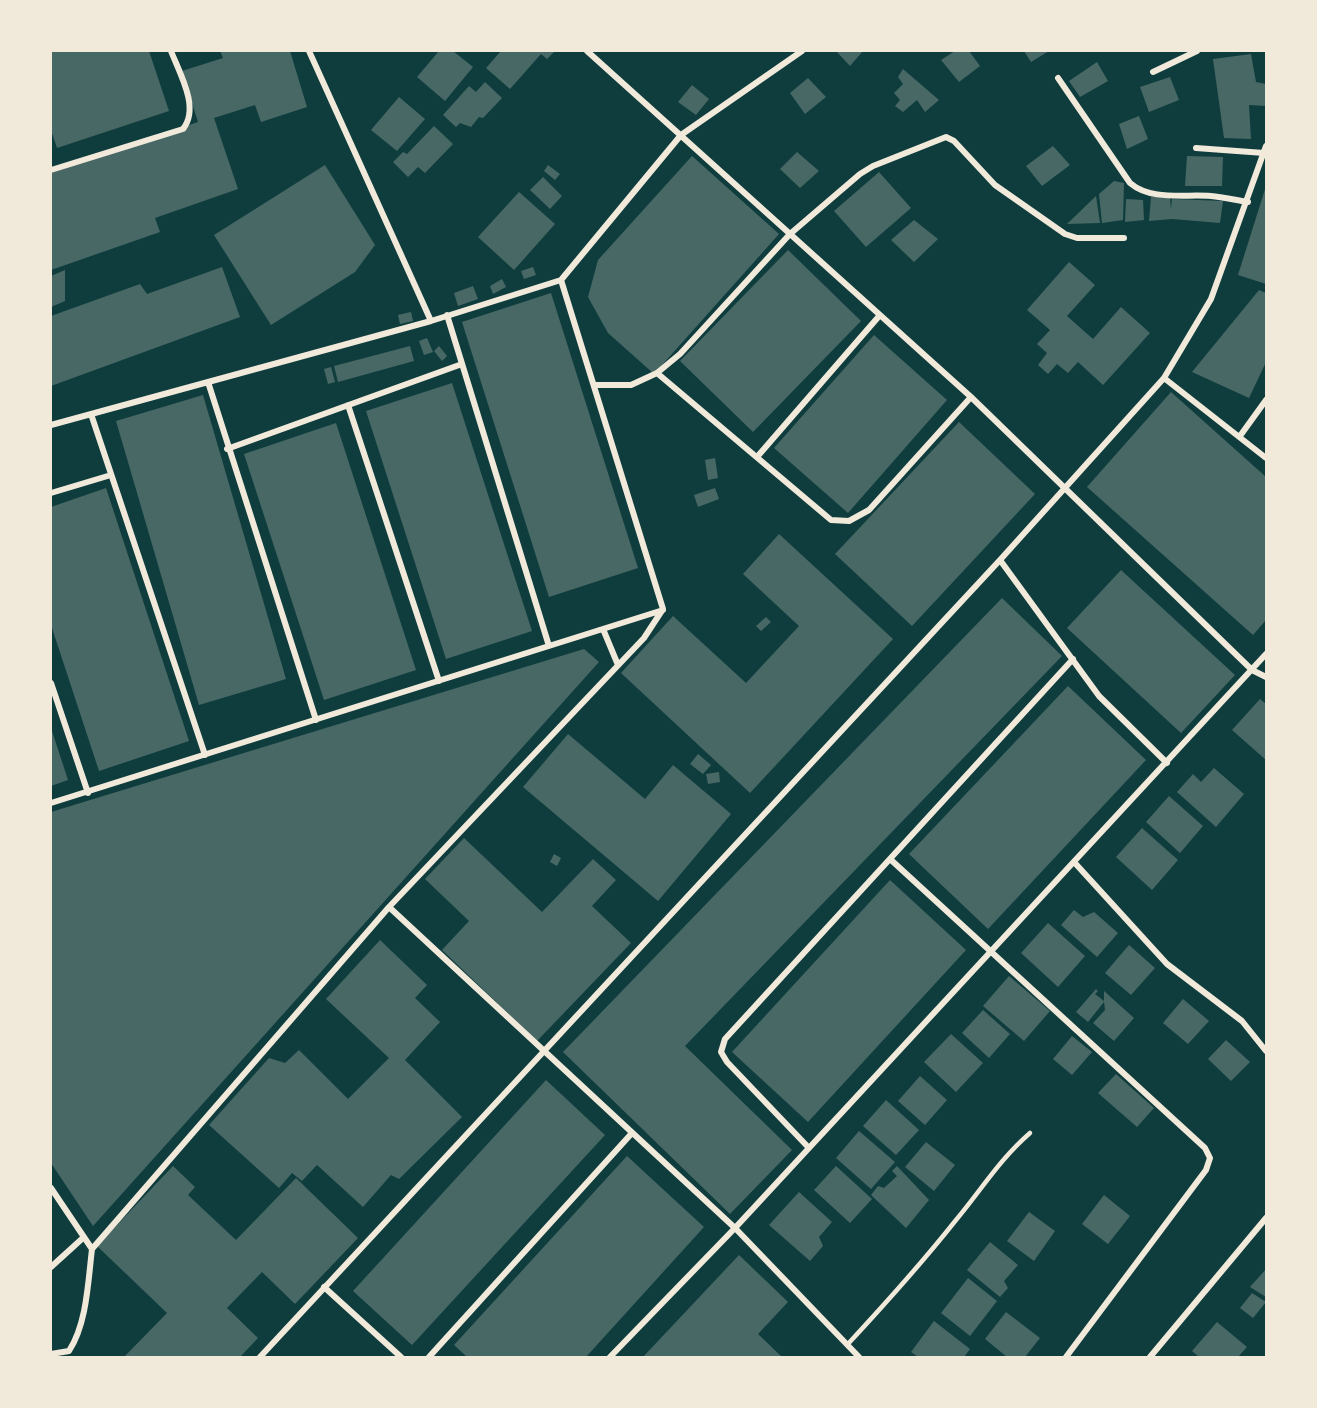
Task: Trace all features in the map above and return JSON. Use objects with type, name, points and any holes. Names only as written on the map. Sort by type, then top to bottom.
[{"type":"street","points":[[51,170],[183,129],[189,121],[191,107],[171,51]]},
{"type":"street","points":[[309,51],[431,321]]},
{"type":"street","points":[[587,51],[971,397],[1064,490],[1252,670],[1266,677]]},
{"type":"street","points":[[51,425],[431,321],[561,280],[681,135],[802,51]]},
{"type":"street","points":[[1154,72],[1197,51]]},
{"type":"street","points":[[1058,78],[1124,174],[1139,191],[1212,196],[1248,202]]},
{"type":"street","points":[[594,385],[631,385],[657,373],[680,354],[790,234],[873,166],[946,137],[954,141],[995,185],[1065,234],[1077,238],[1124,238]]},
{"type":"street","points":[[260,1357],[1000,560],[1164,378],[1211,299],[1263,169],[1265,150],[1196,148]]},
{"type":"street","points":[[561,280],[663,609]]},
{"type":"street","points":[[447,315],[549,646]]},
{"type":"street","points":[[757,457],[880,315]]},
{"type":"street","points":[[227,448],[462,364]]},
{"type":"street","points":[[657,373],[831,520],[849,521],[869,510],[971,397]]},
{"type":"street","points":[[1164,378],[1266,458]]},
{"type":"street","points":[[208,382],[227,448],[316,720]]},
{"type":"street","points":[[1240,436],[1266,400]]},
{"type":"street","points":[[348,405],[439,681]]},
{"type":"street","points":[[91,414],[205,755]]},
{"type":"street","points":[[51,493],[111,475]]},
{"type":"street","points":[[1000,560],[1100,696],[1167,762]]},
{"type":"street","points":[[51,803],[663,609]]},
{"type":"street","points":[[51,1354],[69,1352],[75,1342],[87,1290],[92,1249],[389,907],[644,638],[663,609]]},
{"type":"street","points":[[603,628],[618,666]]},
{"type":"street","points":[[610,1357],[735,1228],[1266,654]]},
{"type":"street","points":[[809,1148],[727,1062],[720,1052],[725,1039],[1073,658]]},
{"type":"street","points":[[51,683],[88,793]]},
{"type":"street","points":[[890,860],[1205,1148],[1210,1158],[1206,1170],[1066,1357]]},
{"type":"street","points":[[1074,862],[1167,964],[1242,1021],[1266,1051]]},
{"type":"street","points":[[389,907],[735,1228],[859,1357]]},
{"type":"street","points":[[429,1357],[632,1133]]},
{"type":"street","points":[[51,1188],[92,1249]]},
{"type":"street","points":[[1150,1357],[1266,1218]]},
{"type":"street","points":[[51,1267],[84,1237]]},
{"type":"street","points":[[324,1287],[401,1357]]},
{"type":"lane","points":[[847,1345],[913,1274],[969,1205],[1004,1155],[1030,1133]]},
{"type":"building","points":[[51,51],[149,51],[169,111],[57,148],[51,130]]},
{"type":"building","points":[[220,51],[290,51],[307,107],[261,122],[255,105],[214,118],[238,189],[155,218],[160,232],[51,270],[51,173],[198,122],[182,71],[223,58]]},
{"type":"building","points":[[439,51],[453,51],[473,67],[445,101],[417,77]]},
{"type":"building","points":[[501,51],[555,51],[547,59],[541,54],[510,89],[486,68]]},
{"type":"building","points":[[836,51],[863,51],[850,66]]},
{"type":"building","points":[[955,51],[969,51],[980,66],[959,82],[941,60]]},
{"type":"building","points":[[1024,51],[1049,51],[1031,62]]},
{"type":"building","points":[[1251,54],[1256,82],[1266,84],[1266,106],[1249,105],[1251,139],[1224,138],[1213,59]]},
{"type":"building","points":[[1097,62],[1108,81],[1080,97],[1069,81]]},
{"type":"building","points":[[903,69],[939,100],[925,112],[917,100],[903,112],[895,106],[900,100],[894,93],[903,84],[898,77]]},
{"type":"building","points":[[1170,77],[1179,100],[1149,112],[1140,87]]},
{"type":"building","points":[[808,78],[826,97],[805,114],[790,93]]},
{"type":"building","points":[[485,82],[502,98],[483,118],[479,117],[471,127],[460,123],[456,127],[443,115],[469,86],[476,92]]},
{"type":"building","points":[[692,85],[709,99],[696,115],[678,102]]},
{"type":"building","points":[[399,97],[425,119],[397,151],[371,130]]},
{"type":"building","points":[[1139,116],[1148,139],[1127,149],[1119,124]]},
{"type":"building","points":[[434,126],[453,144],[425,173],[418,167],[408,177],[393,162],[403,152],[407,154]]},
{"type":"building","points":[[1053,146],[1070,165],[1042,186],[1026,166]]},
{"type":"building","points":[[797,152],[819,171],[800,188],[780,169]]},
{"type":"building","points":[[692,156],[779,234],[654,374],[608,333],[588,297],[598,260]]},
{"type":"building","points":[[1187,156],[1223,157],[1222,186],[1185,186]]},
{"type":"building","points":[[325,165],[375,245],[355,272],[271,325],[214,235]]},
{"type":"building","points":[[548,165],[560,174],[555,180],[544,171]]},
{"type":"building","points":[[879,172],[911,208],[866,247],[834,211]]},
{"type":"building","points":[[543,177],[562,196],[550,209],[530,190]]},
{"type":"building","points":[[1114,181],[1124,183],[1123,220],[1102,223],[1099,194]]},
{"type":"building","points":[[1266,186],[1266,284],[1238,275]]},
{"type":"building","points":[[519,192],[555,224],[514,270],[478,237]]},
{"type":"building","points":[[1096,196],[1100,223],[1067,224]]},
{"type":"building","points":[[1151,197],[1170,197],[1171,209],[1172,199],[1223,201],[1220,223],[1172,219],[1149,221]]},
{"type":"building","points":[[1126,199],[1143,200],[1144,220],[1125,222]]},
{"type":"building","points":[[914,220],[938,239],[914,262],[891,240]]},
{"type":"building","points":[[788,250],[861,321],[753,432],[680,361]]},
{"type":"building","points":[[1069,262],[1095,285],[1067,316],[1093,339],[1121,307],[1150,333],[1103,385],[1078,362],[1068,373],[1057,364],[1048,374],[1038,365],[1047,353],[1037,344],[1050,330],[1027,310]]},
{"type":"building","points":[[222,267],[240,317],[51,386],[51,316],[140,284],[147,294]]},
{"type":"building","points":[[533,267],[536,275],[524,279],[521,271]]},
{"type":"building","points":[[65,270],[65,301],[51,307],[51,276]]},
{"type":"building","points":[[502,279],[506,287],[493,294],[490,286]]},
{"type":"building","points":[[473,286],[478,299],[458,306],[454,293]]},
{"type":"building","points":[[1259,290],[1266,293],[1266,362],[1249,398],[1192,372]]},
{"type":"building","points":[[551,293],[638,568],[549,597],[462,322]]},
{"type":"building","points":[[411,312],[413,321],[400,324],[398,315]]},
{"type":"building","points":[[874,335],[947,400],[848,513],[774,448]]},
{"type":"building","points":[[427,338],[433,352],[424,355],[419,341]]},
{"type":"building","points":[[410,346],[414,361],[338,382],[334,366]]},
{"type":"building","points":[[439,346],[447,356],[442,361],[434,351]]},
{"type":"building","points":[[331,367],[335,382],[328,384],[324,369]]},
{"type":"building","points":[[452,383],[532,631],[446,659],[366,411]]},
{"type":"building","points":[[1171,392],[1266,477],[1266,620],[1253,635],[1087,487]]},
{"type":"building","points":[[203,395],[286,679],[199,705],[116,421]]},
{"type":"building","points":[[959,422],[1035,494],[912,626],[835,554]]},
{"type":"building","points":[[336,423],[416,670],[324,700],[244,454]]},
{"type":"building","points":[[715,458],[718,478],[708,480],[705,460]]},
{"type":"building","points":[[106,488],[189,741],[99,771],[51,625],[51,507]]},
{"type":"building","points":[[715,488],[719,499],[698,507],[694,495]]},
{"type":"building","points":[[779,534],[893,639],[750,793],[621,673],[673,616],[746,683],[799,626],[743,574]]},
{"type":"building","points":[[1121,570],[1235,675],[1181,733],[1067,628]]},
{"type":"building","points":[[1002,598],[1062,656],[685,1046],[792,1150],[730,1214],[563,1052]]},
{"type":"building","points":[[766,617],[771,622],[761,631],[756,626]]},
{"type":"building","points":[[584,649],[599,662],[93,1226],[51,1163],[51,812]]},
{"type":"building","points":[[1068,686],[1146,760],[988,929],[909,854]]},
{"type":"building","points":[[1260,699],[1266,704],[1266,760],[1232,730]]},
{"type":"building","points":[[51,728],[68,780],[51,786]]},
{"type":"building","points":[[568,734],[645,799],[673,765],[731,814],[658,901],[523,787]]},
{"type":"building","points":[[698,754],[711,765],[703,774],[690,764]]},
{"type":"building","points":[[1214,768],[1244,794],[1216,827],[1177,792],[1193,774],[1201,782]]},
{"type":"building","points":[[719,772],[720,782],[708,784],[706,774]]},
{"type":"building","points":[[1169,796],[1203,826],[1180,853],[1146,822]]},
{"type":"building","points":[[1142,828],[1178,860],[1152,890],[1116,857]]},
{"type":"building","points":[[464,838],[542,912],[593,859],[616,880],[592,906],[631,943],[537,1041],[442,950],[469,921],[425,879]]},
{"type":"building","points":[[554,854],[561,858],[557,866],[550,862]]},
{"type":"building","points":[[890,880],[966,950],[808,1122],[732,1052]]},
{"type":"building","points":[[1074,910],[1083,917],[1094,912],[1118,933],[1097,957],[1061,925]]},
{"type":"building","points":[[1048,923],[1085,956],[1058,987],[1021,953]]},
{"type":"building","points":[[380,940],[427,985],[415,998],[440,1022],[405,1060],[462,1117],[399,1179],[391,1175],[363,1207],[317,1165],[302,1181],[292,1173],[279,1188],[209,1125],[269,1058],[285,1063],[299,1050],[348,1099],[389,1058],[326,999]]},
{"type":"building","points":[[1129,945],[1155,968],[1131,995],[1105,973]]},
{"type":"building","points":[[1009,976],[1050,1011],[1024,1041],[983,1006]]},
{"type":"building","points":[[1096,989],[1098,991],[1095,994],[1104,1001],[1104,991],[1134,1018],[1114,1041],[1093,1023],[1105,1010],[1104,1002],[1088,1022],[1076,1012]]},
{"type":"building","points":[[1183,999],[1209,1021],[1188,1044],[1163,1023]]},
{"type":"building","points":[[983,1010],[1010,1034],[989,1058],[962,1033]]},
{"type":"building","points":[[951,1034],[983,1063],[956,1092],[924,1062]]},
{"type":"building","points":[[1072,1036],[1092,1052],[1072,1075],[1053,1059]]},
{"type":"building","points":[[1226,1040],[1250,1062],[1231,1081],[1208,1059]]},
{"type":"building","points":[[1116,1074],[1154,1108],[1137,1127],[1098,1093]]},
{"type":"building","points":[[920,1076],[947,1100],[925,1125],[898,1101]]},
{"type":"building","points":[[546,1080],[605,1135],[412,1345],[353,1291]]},
{"type":"building","points":[[886,1100],[919,1130],[896,1155],[863,1126]]},
{"type":"building","points":[[859,1131],[895,1162],[871,1189],[836,1158]]},
{"type":"building","points":[[926,1142],[955,1165],[934,1191],[905,1167]]},
{"type":"building","points":[[627,1156],[704,1227],[586,1357],[467,1357],[454,1345]]},
{"type":"building","points":[[173,1166],[195,1187],[188,1195],[236,1240],[296,1178],[358,1238],[295,1304],[262,1272],[227,1308],[258,1338],[240,1357],[124,1357],[167,1313],[97,1246]]},
{"type":"building","points":[[836,1166],[872,1199],[850,1223],[814,1190]]},
{"type":"building","points":[[897,1166],[929,1200],[906,1228],[871,1195],[878,1186],[884,1188],[897,1176],[892,1171]]},
{"type":"building","points":[[799,1192],[832,1222],[819,1237],[823,1246],[810,1261],[769,1225]]},
{"type":"building","points":[[1104,1195],[1130,1216],[1108,1244],[1082,1224]]},
{"type":"building","points":[[1029,1212],[1055,1231],[1034,1261],[1007,1241]]},
{"type":"building","points":[[990,1242],[1018,1265],[1004,1281],[1008,1288],[1000,1297],[967,1270]]},
{"type":"building","points":[[739,1255],[788,1302],[758,1334],[782,1357],[643,1357]]},
{"type":"building","points":[[1266,1269],[1266,1297],[1250,1287]]},
{"type":"building","points":[[968,1278],[997,1301],[970,1336],[941,1313]]},
{"type":"building","points":[[1252,1293],[1266,1302],[1253,1318],[1240,1308]]},
{"type":"building","points":[[1006,1312],[1040,1338],[1025,1357],[1007,1357],[985,1339]]},
{"type":"building","points":[[934,1321],[970,1349],[964,1357],[918,1357],[911,1352]]},
{"type":"building","points":[[1217,1322],[1247,1347],[1238,1357],[1199,1357],[1192,1351]]}]
